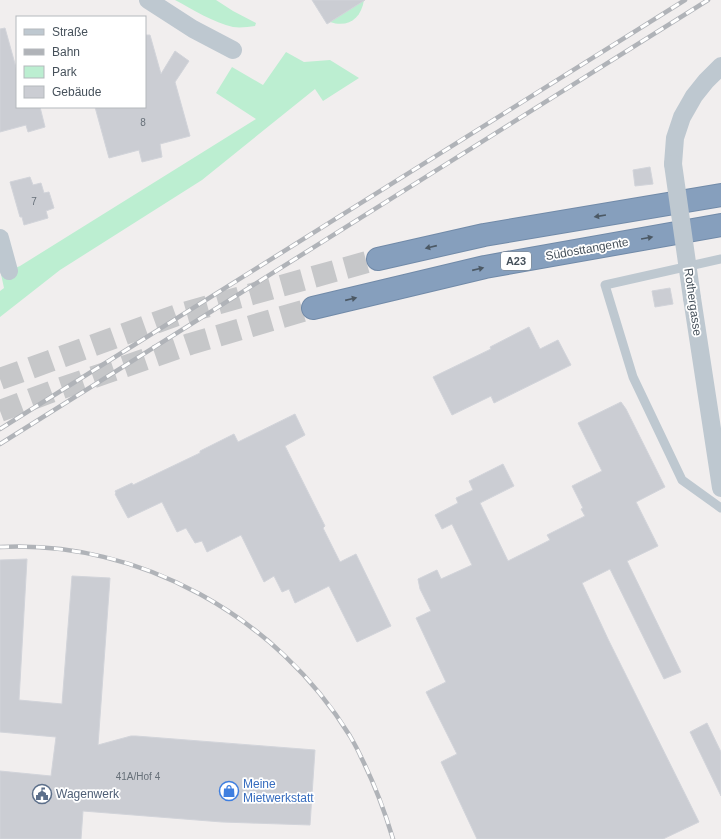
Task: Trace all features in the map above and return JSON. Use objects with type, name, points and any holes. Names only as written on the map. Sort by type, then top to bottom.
[{"type":"highway","points":[[378,259],[484,235],[721,196]]},
{"type":"highway","name":"Südosttangente","points":[[313,308],[486,267],[721,225]]},
{"type":"street","points":[[148,0],[193,29],[233,50]]},
{"type":"street","name":"Rothergasse","points":[[721,66],[694,96],[682,117],[675,138],[673,164],[692,298],[715,404],[721,488]]},
{"type":"street","points":[[0,238],[9,271]]},
{"type":"lane","points":[[721,259],[606,286],[633,377],[682,480],[721,508]]},
{"type":"green space","points":[[175,0],[216,0],[256,23],[255,26],[233,27],[218,22]]},
{"type":"green space","points":[[364,0],[360,12],[353,20],[342,24],[330,22]]},
{"type":"green space","points":[[286,52],[304,62],[330,60],[359,78],[323,101],[315,89],[202,180],[60,270],[0,317],[0,291],[4,288],[1,274],[20,266],[256,119],[216,93],[232,67],[263,85]]},
{"type":"building","points":[[312,0],[365,0],[327,24]]},
{"type":"building","points":[[5,28],[16,67],[16,108],[40,108],[45,127],[28,132],[26,125],[0,132],[0,29]]},
{"type":"building","points":[[146,35],[150,35],[161,74],[175,51],[189,61],[175,82],[190,136],[160,144],[162,157],[142,162],[139,150],[109,158],[95,108],[146,108]]},
{"type":"building","points":[[650,167],[653,184],[635,186],[633,170]]},
{"type":"building","points":[[30,177],[33,185],[41,183],[44,193],[49,192],[54,208],[46,211],[48,218],[24,225],[22,217],[20,217],[10,182]]},
{"type":"building","points":[[670,288],[673,304],[655,307],[652,291]]},
{"type":"building","points":[[529,327],[540,349],[558,340],[571,365],[494,403],[491,396],[452,415],[433,377],[491,349],[490,347]]},
{"type":"building","points":[[621,402],[626,409],[665,487],[636,502],[658,546],[627,561],[681,672],[664,679],[610,569],[582,583],[608,639],[699,822],[663,839],[477,839],[441,762],[457,754],[426,692],[446,682],[416,618],[431,611],[420,589],[418,579],[437,570],[441,579],[472,565],[452,524],[442,529],[435,515],[458,503],[456,498],[473,490],[469,481],[503,464],[514,486],[480,503],[508,561],[550,540],[547,535],[585,516],[581,509],[583,508],[572,486],[602,471],[578,423]]},
{"type":"building","points":[[295,414],[305,435],[285,446],[325,526],[323,528],[340,562],[356,554],[391,626],[357,642],[329,586],[295,603],[289,589],[282,592],[274,576],[264,582],[241,535],[207,552],[202,541],[195,543],[186,528],[177,532],[162,502],[128,518],[115,494],[115,491],[132,483],[133,485],[200,453],[200,451],[234,434],[238,442]]},
{"type":"building","points":[[27,559],[19,700],[62,704],[72,576],[110,578],[98,745],[136,736],[315,750],[310,825],[222,822],[83,811],[81,839],[0,839],[0,771],[51,776],[56,737],[0,732],[0,560]]},
{"type":"building","points":[[707,723],[721,752],[721,796],[690,732]]},
{"type":"tunnel","points":[[0,379],[180,314],[378,259]]},
{"type":"tunnel","points":[[0,411],[190,344],[313,308]]},
{"type":"railway","points":[[0,429],[685,0]]},
{"type":"railway","points":[[0,444],[708,0]]},
{"type":"railway","points":[[0,547],[52,548],[103,557],[153,572],[200,594],[244,622],[284,655],[320,693],[350,736],[375,787],[393,839]]},
{"type":"place","name":"Meine Mietwerkstatt","points":[[229,791]]},
{"type":"place","name":"Wagenwerk","points":[[42,794]]}]
